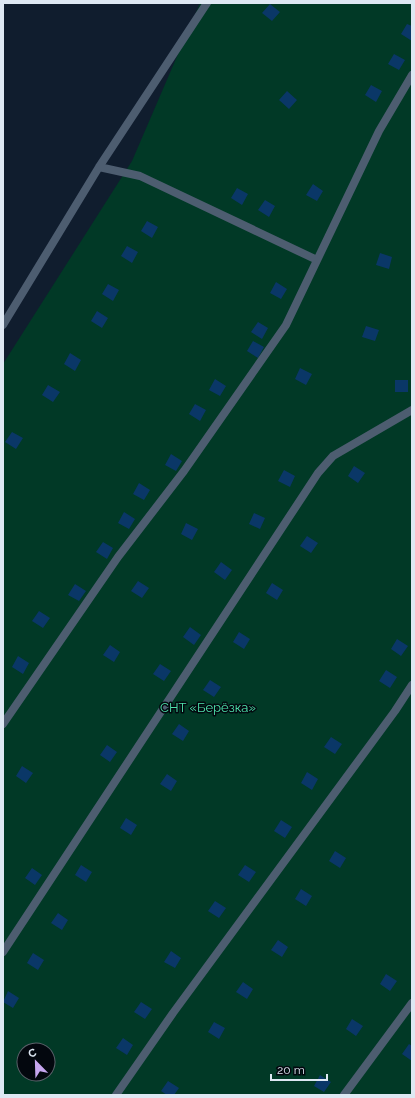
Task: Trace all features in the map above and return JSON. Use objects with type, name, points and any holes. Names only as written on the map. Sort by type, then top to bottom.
[{"type":"lane","points":[[3,325],[99,167],[207,3]]},
{"type":"lane","points":[[3,724],[118,557],[184,471],[286,325],[380,131],[412,75]]},
{"type":"lane","points":[[99,167],[140,176],[317,260]]},
{"type":"lane","points":[[3,952],[318,473],[333,456],[412,410]]},
{"type":"lane","points":[[116,1095],[173,1012],[395,711],[412,685]]},
{"type":"lane","points":[[344,1095],[412,1003]]},
{"type":"green space","name":"СНТ «Берёзка»","points":[[200,3],[412,3],[412,1095],[3,1095],[3,364],[132,161]]},
{"type":"building","points":[[270,4],[280,12],[272,21],[262,13]]},
{"type":"building","points":[[407,24],[412,26],[412,41],[401,34]]},
{"type":"building","points":[[394,54],[405,60],[399,70],[388,64]]},
{"type":"building","points":[[371,85],[382,91],[376,102],[365,95]]},
{"type":"building","points":[[287,91],[297,100],[289,109],[279,100]]},
{"type":"building","points":[[313,184],[323,191],[317,201],[306,195]]},
{"type":"building","points":[[237,188],[248,194],[242,205],[231,198]]},
{"type":"building","points":[[265,200],[275,206],[269,217],[258,210]]},
{"type":"building","points":[[147,221],[158,227],[152,238],[141,231]]},
{"type":"building","points":[[127,246],[138,252],[132,263],[121,256]]},
{"type":"building","points":[[380,253],[392,257],[389,269],[376,265]]},
{"type":"building","points":[[276,282],[287,289],[281,299],[270,293]]},
{"type":"building","points":[[108,284],[119,290],[113,301],[102,294]]},
{"type":"building","points":[[97,311],[108,318],[102,328],[91,321]]},
{"type":"building","points":[[258,322],[268,328],[262,339],[251,332]]},
{"type":"building","points":[[366,326],[379,330],[375,341],[362,337]]},
{"type":"building","points":[[253,341],[264,347],[258,358],[247,351]]},
{"type":"building","points":[[70,353],[81,360],[75,371],[64,364]]},
{"type":"building","points":[[300,368],[312,374],[306,385],[295,379]]},
{"type":"building","points":[[215,379],[226,386],[220,396],[209,390]]},
{"type":"building","points":[[395,380],[408,380],[408,392],[395,392]]},
{"type":"building","points":[[48,385],[60,392],[53,402],[42,395]]},
{"type":"building","points":[[195,404],[206,410],[200,421],[189,414]]},
{"type":"building","points":[[12,432],[23,438],[16,449],[5,442]]},
{"type":"building","points":[[171,454],[182,461],[176,471],[165,465]]},
{"type":"building","points":[[354,466],[365,473],[358,483],[348,476]]},
{"type":"building","points":[[284,470],[295,476],[290,487],[278,481]]},
{"type":"building","points":[[139,483],[150,490],[144,500],[133,494]]},
{"type":"building","points":[[124,512],[135,519],[129,529],[118,523]]},
{"type":"building","points":[[254,513],[265,518],[260,529],[249,524]]},
{"type":"building","points":[[186,523],[198,529],[192,540],[181,534]]},
{"type":"building","points":[[307,536],[318,543],[311,553],[300,546]]},
{"type":"building","points":[[103,542],[113,548],[107,559],[96,552]]},
{"type":"building","points":[[221,562],[232,570],[225,580],[214,572]]},
{"type":"building","points":[[138,581],[149,588],[142,598],[131,591]]},
{"type":"building","points":[[272,583],[283,590],[277,600],[266,593]]},
{"type":"building","points":[[75,584],[86,591],[79,601],[68,595]]},
{"type":"building","points":[[39,611],[50,618],[43,628],[32,621]]},
{"type":"building","points":[[190,627],[201,635],[194,645],[183,637]]},
{"type":"building","points":[[239,632],[250,639],[244,649],[233,642]]},
{"type":"building","points":[[397,639],[408,646],[401,656],[391,649]]},
{"type":"building","points":[[110,645],[120,652],[114,662],[103,655]]},
{"type":"building","points":[[18,656],[29,663],[23,674],[12,667]]},
{"type":"building","points":[[160,664],[171,671],[164,681],[153,674]]},
{"type":"building","points":[[386,670],[397,677],[390,688],[379,681]]},
{"type":"building","points":[[210,680],[221,687],[214,697],[203,690]]},
{"type":"building","points":[[179,724],[189,731],[183,741],[172,734]]},
{"type":"building","points":[[331,737],[342,744],[335,754],[324,747]]},
{"type":"building","points":[[107,745],[117,752],[110,762],[100,755]]},
{"type":"building","points":[[22,766],[33,773],[26,783],[16,776]]},
{"type":"building","points":[[307,772],[318,779],[312,790],[301,783]]},
{"type":"building","points":[[167,774],[177,781],[171,791],[160,784]]},
{"type":"building","points":[[126,818],[137,825],[131,835],[120,828]]},
{"type":"building","points":[[281,820],[292,827],[285,838],[274,831]]},
{"type":"building","points":[[335,851],[346,858],[340,868],[329,861]]},
{"type":"building","points":[[81,865],[92,872],[86,882],[75,875]]},
{"type":"building","points":[[245,865],[256,872],[249,882],[238,875]]},
{"type":"building","points":[[32,868],[42,875],[35,885],[25,878]]},
{"type":"building","points":[[301,889],[312,896],[306,906],[295,899]]},
{"type":"building","points":[[215,901],[226,908],[219,918],[208,911]]},
{"type":"building","points":[[58,913],[68,920],[62,930],[51,923]]},
{"type":"building","points":[[278,940],[288,947],[282,957],[271,950]]},
{"type":"building","points":[[171,951],[181,958],[175,968],[164,962]]},
{"type":"building","points":[[33,953],[44,960],[38,970],[27,963]]},
{"type":"building","points":[[386,974],[397,981],[390,991],[380,984]]},
{"type":"building","points":[[243,982],[253,989],[247,999],[236,992]]},
{"type":"building","points":[[8,991],[19,998],[13,1008],[3,1002]]},
{"type":"building","points":[[141,1002],[152,1009],[145,1019],[134,1012]]},
{"type":"building","points":[[352,1019],[363,1026],[356,1036],[346,1029]]},
{"type":"building","points":[[214,1022],[225,1028],[219,1039],[208,1032]]},
{"type":"building","points":[[123,1038],[133,1045],[127,1055],[116,1048]]},
{"type":"building","points":[[409,1044],[412,1046],[412,1061],[402,1054]]},
{"type":"building","points":[[320,1075],[331,1082],[324,1092],[314,1086]]},
{"type":"building","points":[[168,1081],[179,1088],[174,1095],[167,1095],[161,1091]]}]
